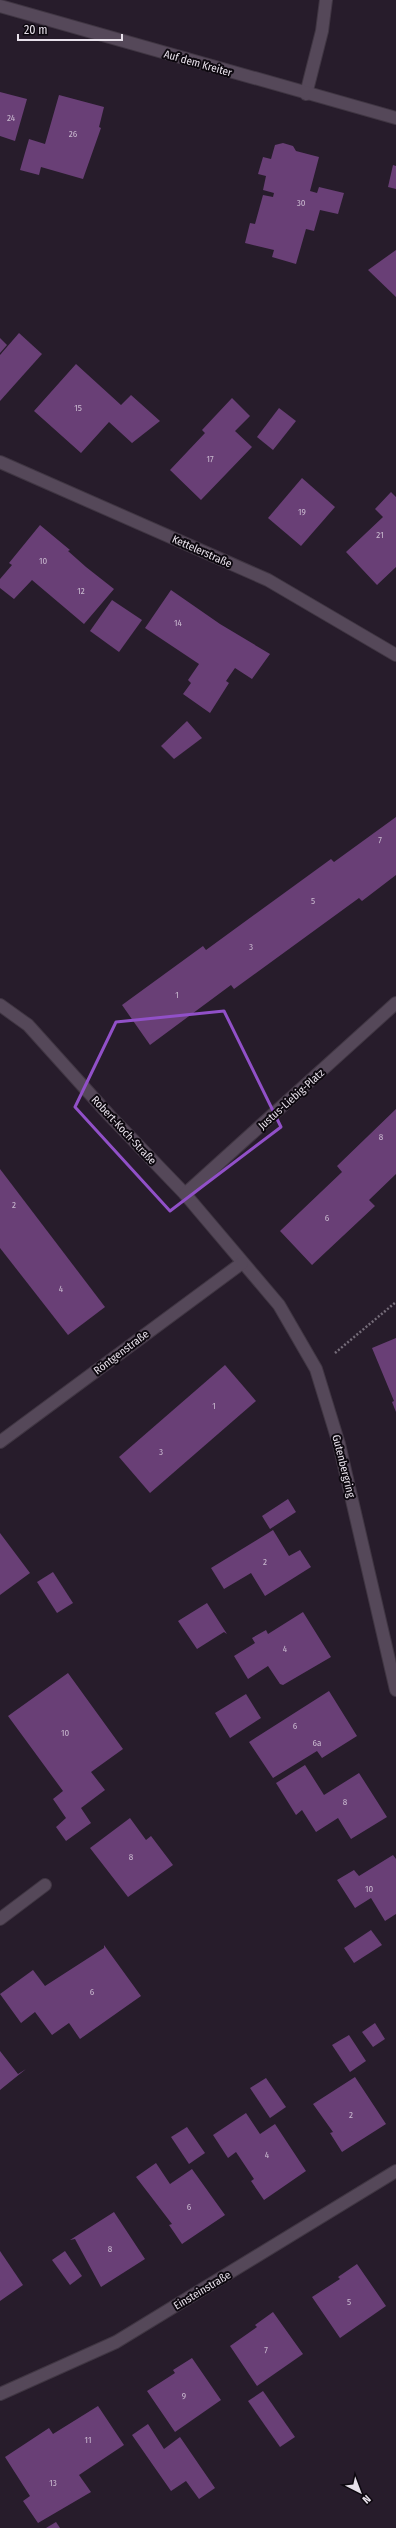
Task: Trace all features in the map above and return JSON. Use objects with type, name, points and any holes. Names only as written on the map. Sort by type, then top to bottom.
[{"type":"street","points":[[306,94],[322,31],[326,0]]},
{"type":"street","name":"Auf dem Kreiter","points":[[8,5],[306,94],[396,118]]},
{"type":"street","name":"Kettelerstraße","points":[[0,462],[268,580],[396,655]]},
{"type":"street","name":"Justus-Liebig-Platz","points":[[185,1194],[396,1003]]},
{"type":"street","name":"Robert-Koch-Straße","points":[[0,1005],[28,1025],[109,1115],[185,1194],[242,1263]]},
{"type":"street","name":"Gutenbergring","points":[[242,1263],[279,1305],[316,1369],[339,1444],[396,1690]]},
{"type":"street","name":"Röntgenstraße","points":[[0,1442],[242,1263]]},
{"type":"street","points":[[0,1919],[45,1886]]},
{"type":"street","name":"Einsteinstraße","points":[[0,2394],[116,2342],[396,2170]]},
{"type":"path","points":[[316,1369],[396,1302]]},
{"type":"highlighted area","points":[[224,1011],[281,1127],[170,1211],[75,1107],[116,1022]]},
{"type":"building","points":[[0,92],[27,99],[15,141],[0,136]]},
{"type":"building","points":[[59,95],[104,107],[99,127],[101,128],[83,179],[41,167],[39,175],[20,170],[29,139],[45,144]]},
{"type":"building","points":[[283,143],[293,146],[296,151],[319,157],[310,191],[317,193],[319,187],[344,193],[338,214],[320,210],[314,231],[306,229],[296,264],[272,257],[274,250],[245,243],[250,223],[255,224],[263,195],[273,197],[274,193],[263,190],[266,176],[258,174],[263,157],[271,159],[275,145]]},
{"type":"building","points":[[393,165],[396,166],[396,189],[388,187]]},
{"type":"building","points":[[396,250],[396,297],[368,270]]},
{"type":"building","points":[[19,333],[42,354],[0,401],[0,355]]},
{"type":"building","points":[[0,338],[7,345],[0,353]]},
{"type":"building","points":[[76,364],[121,405],[131,395],[160,421],[132,443],[109,422],[81,453],[34,411]]},
{"type":"building","points":[[232,398],[250,416],[235,431],[252,447],[201,500],[170,470],[205,433],[202,430]]},
{"type":"building","points":[[279,408],[296,421],[273,450],[257,437]]},
{"type":"building","points":[[302,478],[335,507],[301,546],[268,518]]},
{"type":"building","points":[[391,492],[396,497],[396,567],[377,585],[346,552],[383,517],[375,509]]},
{"type":"building","points":[[40,525],[70,550],[68,551],[86,567],[114,589],[84,624],[32,580],[14,599],[0,588],[0,579],[12,565],[9,563]]},
{"type":"building","points":[[171,590],[220,624],[270,654],[252,679],[235,668],[226,681],[229,683],[210,713],[183,694],[191,683],[188,680],[199,664],[145,628]]},
{"type":"building","points":[[112,600],[142,620],[119,652],[90,631]]},
{"type":"building","points":[[187,721],[202,738],[174,759],[161,746]]},
{"type":"building","points":[[396,817],[396,875],[362,901],[359,898],[234,989],[231,985],[150,1045],[122,1005],[203,946],[206,950],[331,859],[334,862]]},
{"type":"building","points":[[396,1109],[396,1174],[369,1200],[375,1206],[312,1265],[280,1231],[342,1172],[337,1166]]},
{"type":"building","points":[[0,1169],[105,1307],[68,1335],[0,1248]]},
{"type":"building","points":[[396,1338],[396,1412],[392,1402],[394,1401],[372,1348]]},
{"type":"building","points":[[225,1365],[256,1401],[150,1493],[119,1457]]},
{"type":"building","points":[[288,1499],[296,1512],[270,1529],[262,1516]]},
{"type":"building","points":[[273,1530],[289,1556],[300,1550],[311,1567],[265,1596],[251,1573],[224,1589],[211,1568]]},
{"type":"building","points":[[0,1533],[30,1573],[0,1595]]},
{"type":"building","points":[[53,1572],[73,1603],[57,1613],[37,1582]]},
{"type":"building","points":[[207,1603],[227,1634],[224,1632],[197,1649],[178,1621]]},
{"type":"building","points":[[303,1612],[331,1657],[283,1685],[280,1684],[268,1666],[248,1679],[234,1656],[255,1643],[252,1638],[266,1630],[268,1634]]},
{"type":"building","points":[[68,1673],[123,1749],[91,1772],[105,1790],[81,1808],[91,1823],[66,1841],[56,1827],[66,1818],[53,1799],[63,1791],[8,1716]]},
{"type":"building","points":[[329,1691],[357,1736],[322,1758],[317,1751],[273,1778],[249,1742]]},
{"type":"building","points":[[246,1694],[261,1718],[230,1738],[215,1713]]},
{"type":"building","points":[[305,1765],[324,1795],[359,1773],[387,1817],[351,1839],[338,1818],[316,1832],[302,1810],[296,1815],[276,1783]]},
{"type":"building","points":[[130,1818],[146,1840],[151,1836],[173,1865],[128,1897],[90,1848]]},
{"type":"building","points":[[393,1855],[396,1859],[396,1914],[385,1921],[371,1898],[355,1908],[337,1880],[354,1870],[359,1876]]},
{"type":"building","points":[[371,1930],[382,1945],[354,1963],[344,1948]]},
{"type":"building","points":[[104,1945],[141,1996],[80,2039],[69,2023],[52,2035],[35,2012],[21,2023],[0,1994],[33,1970],[45,1986],[104,1948]]},
{"type":"building","points":[[375,2023],[385,2039],[373,2047],[362,2032]]},
{"type":"building","points":[[349,2035],[366,2061],[350,2072],[332,2045]]},
{"type":"building","points":[[0,2051],[18,2074],[26,2069],[0,2090]]},
{"type":"building","points":[[355,2077],[386,2124],[342,2152],[330,2133],[333,2132],[313,2104]]},
{"type":"building","points":[[266,2078],[286,2107],[270,2118],[250,2088]]},
{"type":"building","points":[[246,2113],[260,2134],[275,2124],[306,2171],[264,2200],[251,2181],[254,2179],[236,2152],[228,2158],[213,2135]]},
{"type":"building","points":[[187,2127],[205,2153],[189,2164],[171,2137]]},
{"type":"building","points":[[156,2163],[170,2184],[192,2169],[225,2215],[182,2244],[169,2225],[172,2224],[136,2177]]},
{"type":"building","points":[[114,2212],[145,2259],[101,2287],[75,2239],[70,2240]]},
{"type":"building","points":[[0,2251],[23,2285],[0,2301]]},
{"type":"building","points":[[65,2251],[82,2276],[70,2285],[52,2260]]},
{"type":"building","points":[[357,2264],[386,2306],[340,2338],[312,2297],[340,2279],[338,2277]]},
{"type":"building","points":[[273,2312],[303,2354],[257,2386],[230,2346],[257,2327],[255,2325]]},
{"type":"building","points":[[192,2358],[221,2400],[175,2432],[147,2391],[175,2373],[173,2370]]},
{"type":"building","points":[[263,2391],[295,2437],[280,2447],[248,2401]]},
{"type":"building","points":[[98,2406],[124,2445],[79,2475],[91,2492],[38,2523],[23,2501],[30,2496],[5,2457],[49,2428],[53,2434]]},
{"type":"building","points":[[148,2424],[164,2449],[180,2437],[215,2488],[199,2499],[186,2481],[171,2491],[132,2435]]},
{"type":"building","points":[[56,2522],[60,2528],[46,2528]]}]
